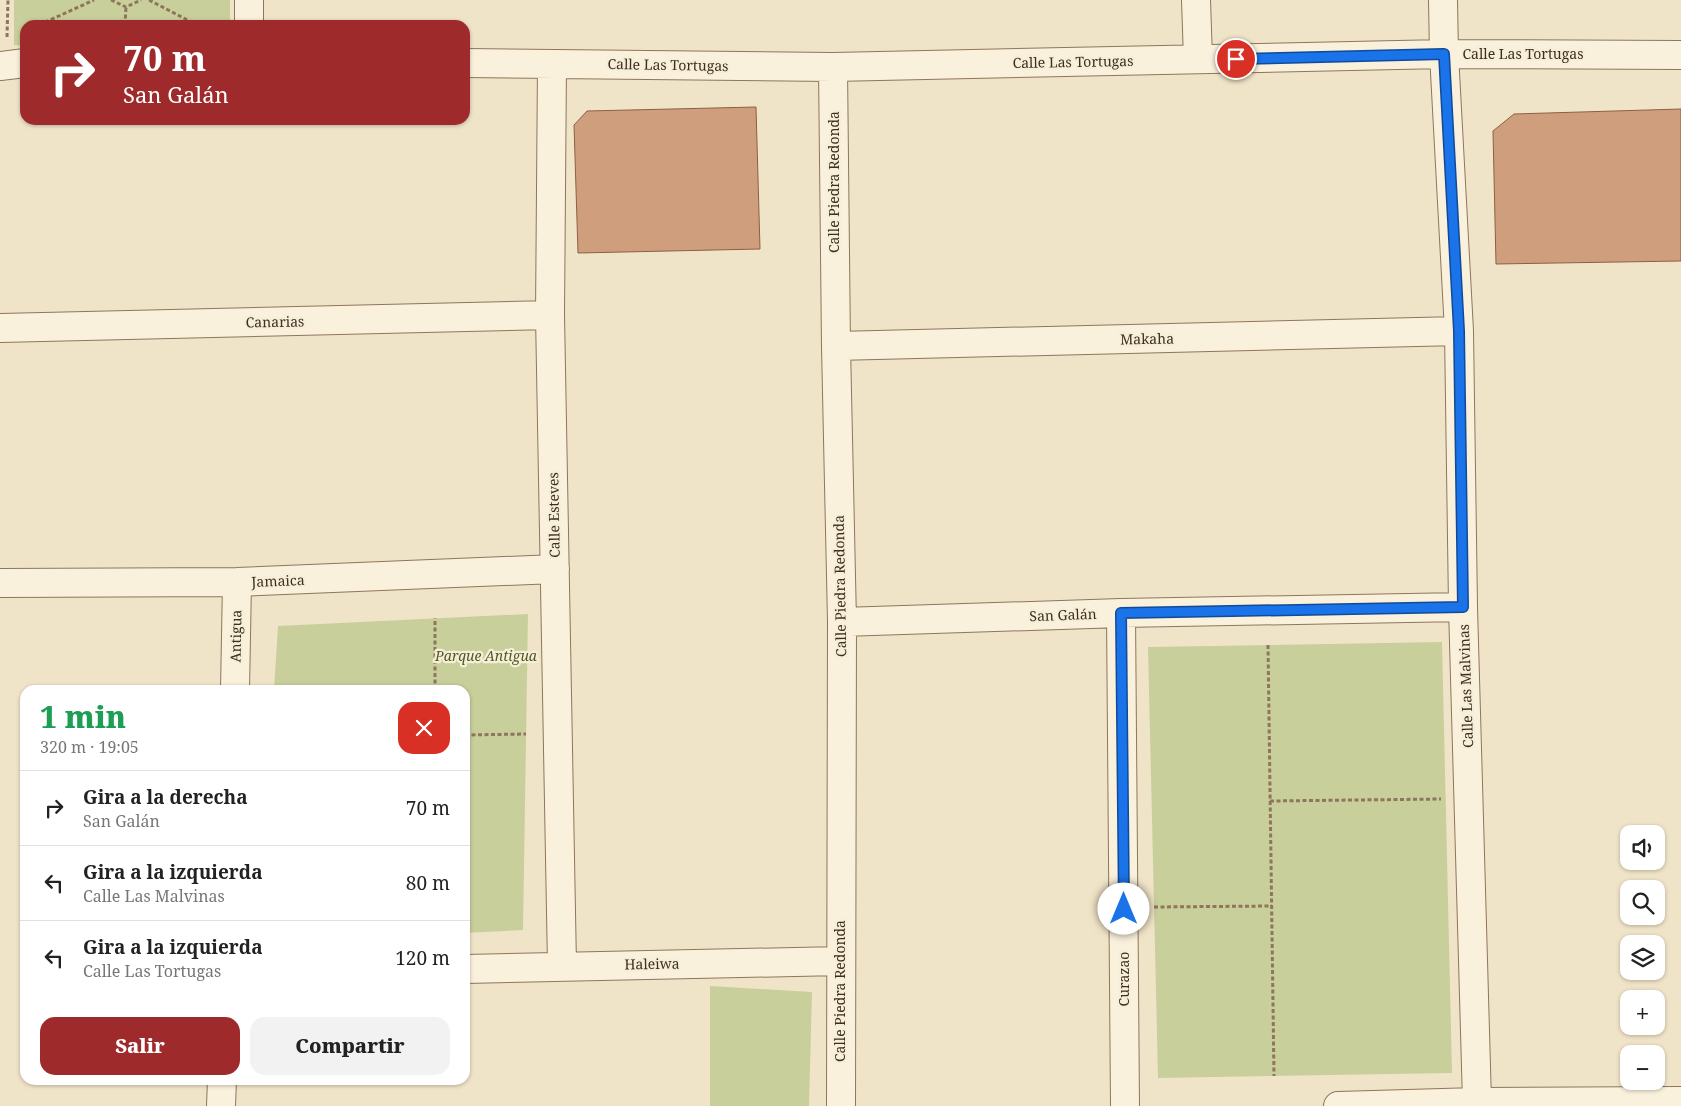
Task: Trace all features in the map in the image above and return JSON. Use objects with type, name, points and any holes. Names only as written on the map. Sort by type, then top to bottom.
[{"type":"street","points":[[249,0],[249,20]]},
{"type":"street","points":[[1196,0],[1198,59]]},
{"type":"street","name":"Calle Las Malvinas","points":[[1443,0],[1444,54],[1459,331],[1463,607],[1477,1102]]},
{"type":"street","name":"Calle Las Tortugas","points":[[470,63],[833,67],[1444,54],[1681,55]]},
{"type":"street","points":[[2,55],[20,61]]},
{"type":"street","name":"Calle Esteves","points":[[552,64],[550,315],[562,966]]},
{"type":"street","name":"Calle Piedra Redonda","points":[[833,67],[836,346],[842,622],[841,1106]]},
{"type":"street","name":"Canarias","points":[[0,328],[550,315]]},
{"type":"street","name":"Makaha","points":[[836,346],[1459,331]]},
{"type":"street","name":"Jamaica","points":[[0,583],[237,582],[555,569]]},
{"type":"street","name":"Antigua","points":[[235,685],[237,582]]},
{"type":"street","name":"San Galán","points":[[842,622],[1121,613],[1463,607]]},
{"type":"street","name":"Curazao","points":[[1121,613],[1125,1106]]},
{"type":"street","name":"Haleiwa","points":[[470,969],[840,961]]},
{"type":"street","points":[[221,1106],[222,1085]]},
{"type":"street","points":[[1338,1106],[1477,1102],[1681,1101]]},
{"type":"path","points":[[2,55],[7,40],[8,0]]},
{"type":"path","points":[[50,20],[94,0]]},
{"type":"path","points":[[111,0],[126,7]]},
{"type":"path","points":[[126,7],[141,0]]},
{"type":"path","points":[[149,0],[187,20]]},
{"type":"path","points":[[125,20],[126,7]]},
{"type":"path","points":[[435,618],[435,685]]},
{"type":"path","points":[[1268,645],[1274,1076]]},
{"type":"path","points":[[470,735],[526,734]]},
{"type":"path","points":[[1270,801],[1446,799]]},
{"type":"path","points":[[1154,907],[1272,906]]},
{"type":"green space","points":[[14,0],[230,0],[230,20],[20,20],[20,46],[14,45]]},
{"type":"green space","name":"Parque Antigua","points":[[528,614],[523,930],[470,933],[470,685],[274,685],[278,626]]},
{"type":"green space","points":[[1442,642],[1452,1073],[1158,1078],[1148,647]]},
{"type":"green space","points":[[710,986],[812,992],[809,1106],[710,1106]]},
{"type":"building","points":[[756,107],[760,249],[578,253],[574,125],[587,111]]},
{"type":"building","points":[[1681,109],[1681,261],[1496,264],[1493,131],[1514,114]]},
{"type":"route","points":[[1124,909],[1121,613],[1463,607],[1459,331],[1444,54],[1236,59]]}]
